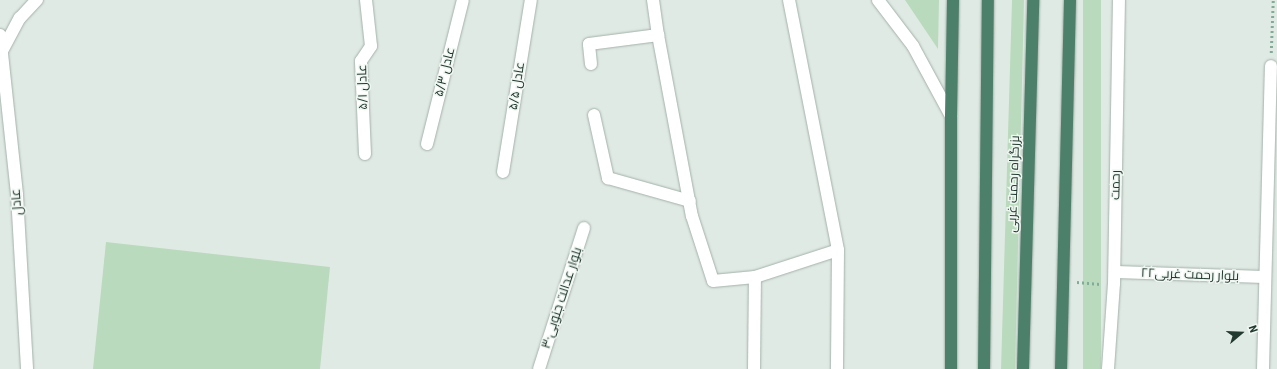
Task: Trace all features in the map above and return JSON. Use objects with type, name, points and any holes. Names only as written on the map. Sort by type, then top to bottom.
[{"type":"highway","points":[[951,369],[951,116],[953,0]]},
{"type":"highway","name":"بزرگراه رحمت غربی","points":[[984,369],[988,0]]},
{"type":"highway","name":"بزرگراه رحمت غربی","points":[[1023,369],[1033,0]]},
{"type":"highway","points":[[1060,369],[1070,0]]},
{"type":"street","points":[[1,53],[20,18],[36,0]]},
{"type":"street","name":"عادل ۵/۱","points":[[365,154],[361,61],[371,46],[366,0]]},
{"type":"street","name":"عادل ۵/۳","points":[[427,144],[463,0]]},
{"type":"street","name":"عادل ۵/۵","points":[[503,172],[531,0]]},
{"type":"street","points":[[654,0],[658,35],[692,216],[713,281],[755,277],[838,250]]},
{"type":"street","points":[[788,0],[838,250],[837,369]]},
{"type":"street","points":[[878,0],[912,46],[951,116]]},
{"type":"street","name":"رحمت","points":[[1108,369],[1115,272],[1119,0]]},
{"type":"street","name":"عادل","points":[[0,35],[17,194],[27,369]]},
{"type":"street","points":[[591,64],[589,44],[658,35]]},
{"type":"street","points":[[1263,369],[1271,66]]},
{"type":"street","points":[[594,115],[608,178],[690,201]]},
{"type":"street","name":"بلوار عدالت جنوبی۳۰","points":[[539,369],[584,228]]},
{"type":"street","name":"بلوار رحمت غربی۲۲","points":[[1115,272],[1266,277]]},
{"type":"street","points":[[754,369],[755,277]]},
{"type":"path","points":[[1271,66],[1273,0]]},
{"type":"path","points":[[1063,282],[1114,284]]},
{"type":"green space","points":[[905,0],[939,0],[938,49]]},
{"type":"green space","points":[[1012,0],[1024,0],[1015,369],[1001,369]]},
{"type":"green space","points":[[1083,0],[1101,0],[1101,369],[1083,369]]},
{"type":"green space","points":[[106,242],[330,267],[320,369],[93,369]]}]
